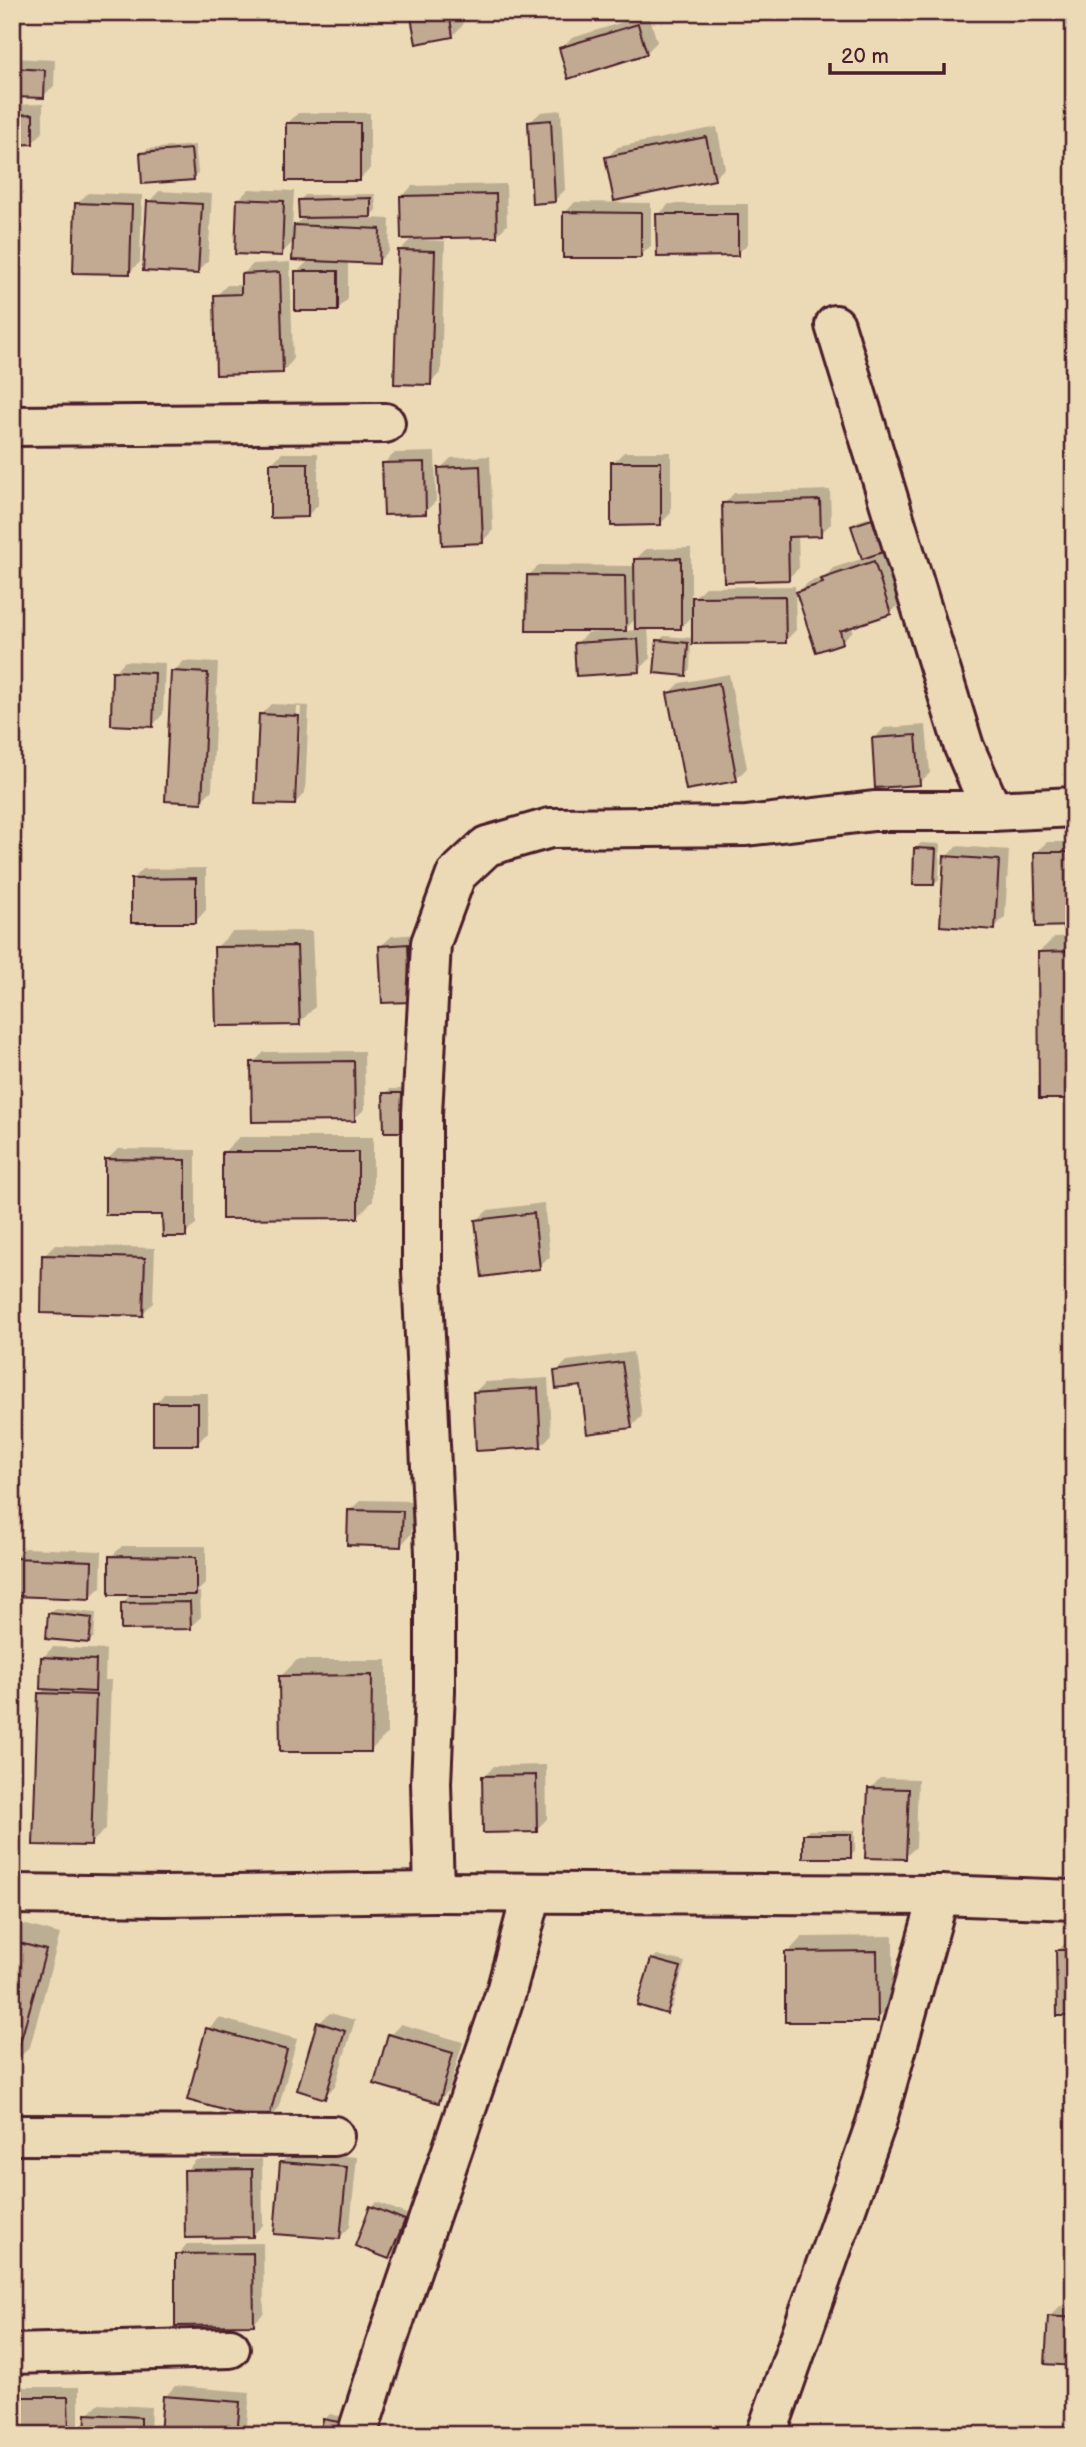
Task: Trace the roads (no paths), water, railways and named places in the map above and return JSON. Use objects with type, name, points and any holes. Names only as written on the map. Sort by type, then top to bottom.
[{"type":"street","points":[[835,325],[964,747],[992,811]]},
{"type":"street","points":[[12,426],[385,423]]},
{"type":"street","points":[[434,1892],[431,1783],[435,1691],[435,1553],[422,1271],[422,1114],[431,943],[456,875],[487,846],[550,828],[746,826],[874,811],[992,811],[1074,807]]},
{"type":"street","points":[[12,1894],[164,1896],[434,1892],[939,1895],[1074,1900]]},
{"type":"street","points":[[357,2435],[506,1992],[532,1893]]},
{"type":"street","points":[[765,2435],[876,2123],[939,1895]]},
{"type":"street","points":[[12,2135],[334,2136]]},
{"type":"street","points":[[12,2354],[230,2348]]}]
